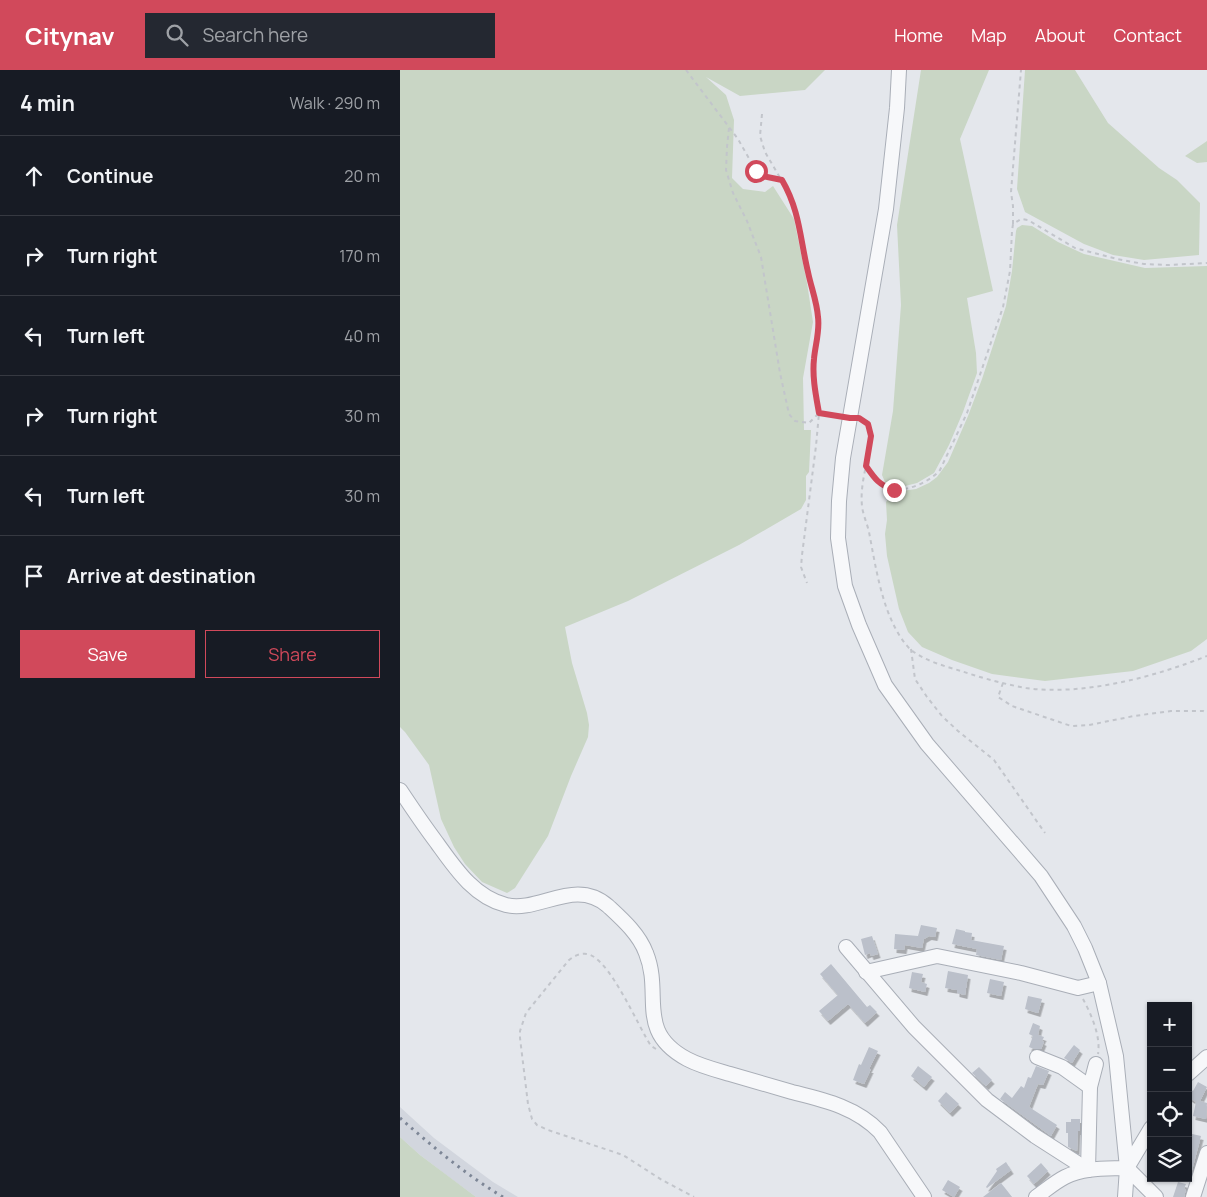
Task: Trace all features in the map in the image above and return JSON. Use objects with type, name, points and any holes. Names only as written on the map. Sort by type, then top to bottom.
[{"type":"street","points":[[899,70],[897,108],[886,208],[843,458],[838,538],[846,586],[859,624],[885,685],[927,744],[1041,876],[1074,926],[1085,948],[1099,984],[1116,1056],[1127,1168],[1125,1197]]},
{"type":"street","points":[[400,790],[451,863],[465,880],[481,893],[506,905],[518,906],[559,896],[589,896],[599,900],[617,915],[640,941],[646,952],[650,966],[652,1006],[655,1023],[659,1034],[672,1049],[695,1063],[830,1102],[860,1115],[880,1132],[924,1197]]},
{"type":"street","points":[[846,947],[914,1028],[987,1100],[1034,1136],[1088,1170]]},
{"type":"street","points":[[866,972],[937,956],[1020,973],[1078,988],[1099,984]]},
{"type":"street","points":[[1037,1057],[1062,1067],[1090,1087]]},
{"type":"street","points":[[1192,1070],[1207,1057]]},
{"type":"street","points":[[1088,1170],[1090,1087],[1096,1064]]},
{"type":"street","points":[[1127,1168],[1147,1135]]},
{"type":"street","points":[[1194,1197],[1207,1153]]},
{"type":"street","points":[[1036,1197],[1065,1177],[1075,1173],[1088,1170],[1127,1168],[1156,1197]]},
{"type":"path","points":[[686,70],[738,139],[756,171],[762,176],[782,180]]},
{"type":"path","points":[[866,466],[878,482],[886,487],[894,490],[918,486],[933,478],[940,470],[966,413],[1003,307],[1010,271],[1013,224],[1011,192],[1021,70]]},
{"type":"path","points":[[762,114],[760,136],[763,147],[782,180],[797,213],[818,317],[814,376],[819,413],[801,567],[807,582]]},
{"type":"path","points":[[729,128],[726,170],[733,193],[747,221],[761,258],[780,373],[789,414],[794,421],[809,423],[819,413]]},
{"type":"path","points":[[1013,224],[1021,219],[1028,220],[1075,248],[1117,260],[1168,265],[1207,263]]},
{"type":"path","points":[[819,413],[859,418],[868,424],[871,436],[862,485],[862,507],[869,530],[873,557],[892,623],[910,649],[924,658],[987,679],[1027,688],[1067,690],[1145,677],[1207,656]]},
{"type":"path","points":[[910,649],[915,678],[927,697],[942,716],[994,760],[1045,833]]},
{"type":"path","points":[[1003,682],[998,697],[1012,706],[1071,726],[1089,725],[1172,711],[1203,711],[1207,713]]},
{"type":"path","points":[[672,1049],[658,1050],[651,1046],[616,983],[601,962],[588,954],[577,954],[569,960],[526,1013],[520,1031],[528,1104],[532,1119],[537,1125],[623,1155],[662,1180],[694,1197]]},
{"type":"path","points":[[1078,988],[1094,1020],[1099,1049],[1096,1064]]},
{"type":"shaded area","points":[[400,1107],[434,1138],[493,1182],[518,1197],[476,1197],[420,1155],[400,1137]]},
{"type":"green space","points":[[400,70],[825,70],[805,90],[740,96],[706,77],[726,95],[734,120],[732,178],[743,189],[765,192],[773,186],[794,219],[813,322],[803,378],[804,430],[811,430],[809,472],[806,476],[806,500],[801,509],[739,545],[628,601],[565,627],[572,663],[587,713],[588,737],[548,836],[515,888],[507,893],[482,882],[465,864],[454,847],[441,819],[429,765],[400,727]]},
{"type":"green space","points":[[921,70],[989,70],[960,139],[993,291],[967,298],[976,353],[977,373],[949,445],[934,473],[917,483],[894,487],[885,482],[882,475],[893,411],[901,305],[897,225]]},
{"type":"green space","points":[[1025,70],[1075,70],[1108,123],[1159,168],[1177,180],[1200,203],[1199,255],[1144,260],[1113,255],[1084,244],[1025,212],[1017,189]]},
{"type":"green space","points":[[1207,141],[1207,162],[1197,163],[1185,156]]},
{"type":"green space","points":[[1022,225],[1032,226],[1058,242],[1084,254],[1145,268],[1207,266],[1207,639],[1191,651],[1133,671],[1045,681],[992,674],[922,647],[908,632],[899,609],[887,556],[885,534],[887,520],[886,502],[894,492],[916,489],[929,483],[937,477],[948,462],[982,379],[1006,306],[1016,231]]},
{"type":"green space","points":[[400,1137],[420,1155],[476,1197],[400,1197]]},
{"type":"building","points":[[921,925],[937,928],[935,937],[929,936],[924,939],[922,948],[905,945],[904,950],[894,949],[895,934],[918,936]]},
{"type":"building","points":[[956,929],[972,933],[971,940],[1004,946],[1001,960],[976,955],[977,949],[952,944]]},
{"type":"building","points":[[872,936],[878,954],[871,956],[870,953],[865,955],[861,939]]},
{"type":"building","points":[[831,964],[867,1007],[870,1005],[877,1012],[865,1023],[848,1004],[828,1021],[819,1011],[838,995],[820,974]]},
{"type":"building","points":[[948,971],[968,975],[965,995],[957,993],[957,990],[945,988]]},
{"type":"building","points":[[912,972],[923,974],[921,982],[927,984],[925,992],[909,988]]},
{"type":"building","points":[[990,979],[1004,982],[1001,996],[987,993]]},
{"type":"building","points":[[1028,996],[1042,999],[1038,1013],[1025,1009]]},
{"type":"building","points":[[1033,1023],[1040,1026],[1038,1035],[1044,1037],[1041,1049],[1029,1047],[1033,1036],[1029,1034]]},
{"type":"building","points":[[1074,1045],[1080,1050],[1072,1063],[1064,1058]]},
{"type":"building","points":[[869,1047],[878,1051],[864,1084],[853,1080],[859,1064],[861,1065]]},
{"type":"building","points":[[918,1066],[932,1077],[924,1087],[911,1076]]},
{"type":"building","points":[[1036,1066],[1049,1071],[1043,1085],[1038,1084],[1029,1107],[1057,1125],[1051,1136],[1000,1099],[1005,1092],[1012,1098],[1021,1086],[1024,1088],[1028,1077],[1031,1078]]},
{"type":"building","points":[[979,1067],[992,1080],[986,1086],[972,1073]]},
{"type":"building","points":[[1198,1082],[1207,1087],[1200,1101],[1207,1103],[1206,1119],[1193,1116],[1196,1102],[1192,1100],[1193,1091]]},
{"type":"building","points":[[946,1092],[959,1104],[950,1113],[938,1101]]},
{"type":"building","points":[[1071,1119],[1080,1119],[1077,1151],[1068,1147],[1066,1122],[1071,1122]]},
{"type":"building","points":[[1192,1134],[1201,1136],[1192,1170]]},
{"type":"building","points":[[1006,1162],[1011,1170],[987,1188],[997,1171],[996,1169]]},
{"type":"building","points":[[1041,1163],[1048,1171],[1034,1184],[1027,1176]]},
{"type":"building","points":[[948,1180],[960,1187],[954,1197],[942,1190]]},
{"type":"building","points":[[1178,1182],[1186,1184],[1184,1197],[1173,1197]]},
{"type":"building","points":[[1001,1183],[1012,1197],[983,1197]]},
{"type":"railway","points":[[400,1118],[463,1170],[503,1197]]},
{"type":"route","points":[[756,171],[762,176],[782,180],[797,213],[818,317],[814,376],[819,413],[859,418],[868,424],[871,436],[866,466],[878,482],[894,490]]}]
